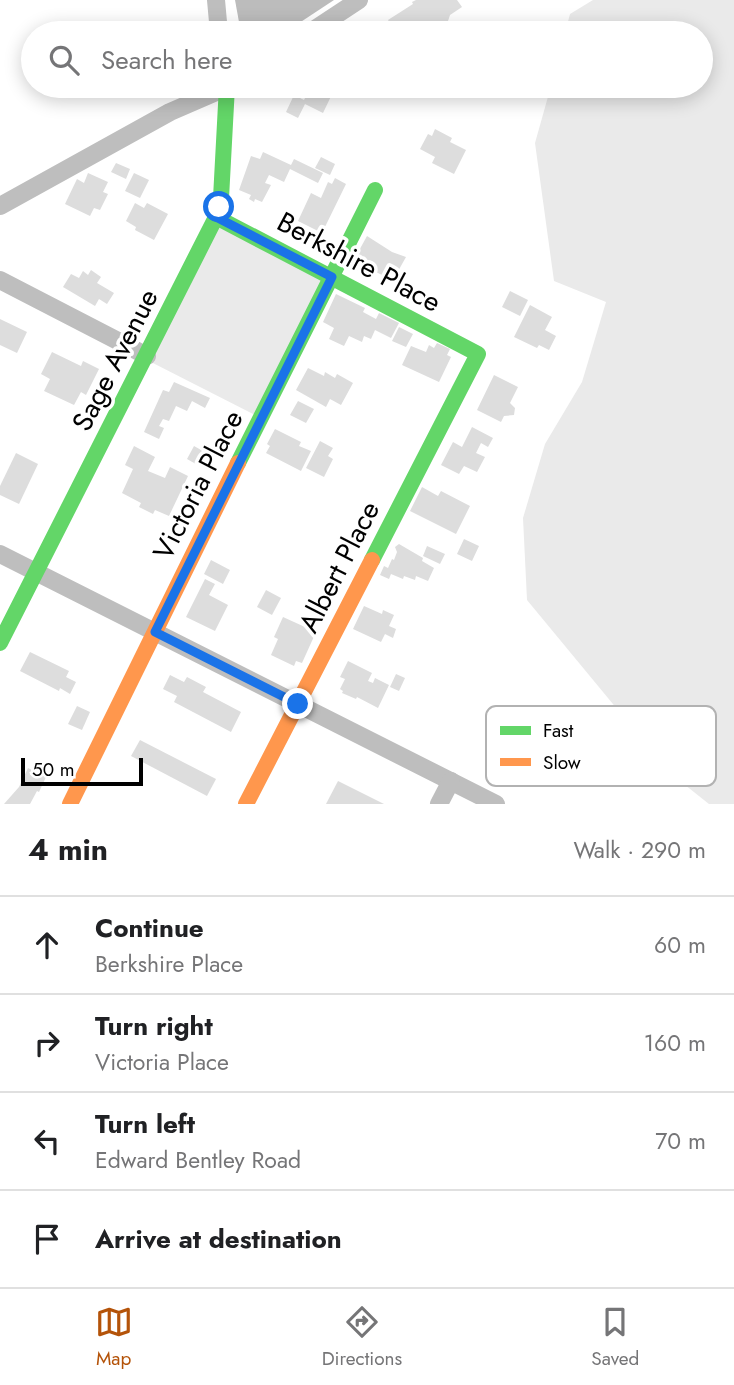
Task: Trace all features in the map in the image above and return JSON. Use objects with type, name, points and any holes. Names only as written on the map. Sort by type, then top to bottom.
[{"type":"street","points":[[216,0],[218,21]]},
{"type":"street","points":[[327,21],[359,0]]},
{"type":"street","points":[[0,206],[170,112],[201,98]]},
{"type":"street","name":"Sage Avenue","points":[[0,643],[216,217],[221,198],[227,98]]},
{"type":"street","name":"Victoria Place","points":[[70,804],[375,190]]},
{"type":"street","name":"Berkshire Place","points":[[216,217],[478,354]]},
{"type":"street","points":[[0,280],[147,356]]},
{"type":"street","name":"Albert Place","points":[[246,804],[478,354]]},
{"type":"street","points":[[0,554],[496,804]]},
{"type":"street","points":[[439,804],[452,781]]},
{"type":"shaded area","points":[[235,0],[334,0],[302,21],[239,21]]},
{"type":"shaded area","points":[[593,0],[734,0],[734,804],[709,804],[686,786],[716,786],[716,706],[615,706],[527,600],[523,518],[545,444],[582,382],[606,302],[554,281],[535,143],[548,98],[713,98],[713,21],[568,21],[570,14]]},
{"type":"shaded area","points":[[218,220],[330,277],[259,417],[147,360]]},
{"type":"building","points":[[457,0],[462,7],[450,15],[448,21],[389,21],[413,4],[412,2]]},
{"type":"building","points":[[293,98],[330,98],[323,113],[305,104],[298,118],[286,112]]},
{"type":"building","points":[[435,129],[452,138],[450,142],[466,150],[454,174],[432,163],[435,157],[420,149],[428,134],[432,136]]},
{"type":"building","points":[[263,152],[291,165],[294,159],[323,173],[318,183],[290,169],[284,182],[269,175],[265,183],[271,185],[262,202],[255,199],[254,202],[249,199],[251,195],[239,190],[251,156],[260,159]]},
{"type":"building","points":[[321,157],[335,164],[330,175],[315,168]]},
{"type":"building","points":[[116,163],[130,169],[126,179],[111,172]]},
{"type":"building","points":[[88,173],[108,182],[103,192],[108,194],[100,210],[94,208],[90,216],[65,204],[77,179],[84,183]]},
{"type":"building","points":[[134,173],[149,180],[140,198],[125,191]]},
{"type":"building","points":[[335,178],[346,184],[322,233],[298,221],[311,193],[321,198],[328,182],[332,184]]},
{"type":"building","points":[[135,203],[144,208],[147,203],[168,214],[154,240],[135,230],[136,227],[126,221]]},
{"type":"building","points":[[367,236],[392,252],[406,257],[397,273],[387,268],[382,275],[372,270],[369,276],[350,267]]},
{"type":"building","points":[[91,270],[101,277],[97,283],[114,293],[107,304],[99,299],[95,306],[63,287],[71,274],[79,278],[83,271],[88,275]]},
{"type":"building","points":[[510,291],[528,300],[520,316],[502,307]]},
{"type":"building","points":[[336,294],[365,308],[363,312],[376,319],[379,313],[399,323],[391,338],[375,330],[371,339],[364,336],[362,342],[349,336],[344,346],[329,339],[334,328],[323,322]]},
{"type":"building","points":[[530,305],[552,317],[545,330],[556,336],[549,350],[539,345],[537,348],[514,337]]},
{"type":"building","points":[[0,319],[27,332],[17,353],[0,345]]},
{"type":"building","points":[[399,327],[413,334],[406,347],[392,341]]},
{"type":"building","points":[[437,343],[450,349],[447,355],[451,357],[439,382],[402,365],[411,346],[426,352],[429,345],[434,348]]},
{"type":"building","points":[[52,352],[81,366],[83,361],[99,369],[86,395],[81,392],[74,405],[44,391],[50,379],[41,374]]},
{"type":"building","points":[[308,368],[324,376],[325,372],[335,378],[337,374],[353,383],[341,405],[330,399],[326,407],[296,390]]},
{"type":"building","points":[[494,375],[518,387],[510,403],[515,408],[514,415],[504,416],[501,422],[477,410]]},
{"type":"building","points":[[174,382],[210,398],[205,408],[192,401],[187,411],[176,406],[169,421],[163,419],[159,426],[164,428],[159,439],[144,432],[163,390],[169,392]]},
{"type":"building","points":[[298,401],[314,409],[306,423],[290,415]]},
{"type":"building","points":[[472,427],[493,438],[488,447],[481,443],[476,453],[485,457],[477,472],[464,466],[459,474],[441,465],[453,442],[462,447]]},
{"type":"building","points":[[275,429],[301,442],[299,446],[311,451],[301,471],[266,453],[270,446],[267,444]]},
{"type":"building","points":[[320,441],[333,448],[328,456],[333,459],[324,477],[306,468]]},
{"type":"building","points":[[134,446],[155,457],[148,471],[165,478],[170,467],[188,476],[169,516],[155,510],[153,514],[139,507],[141,503],[122,493],[133,469],[125,465]]},
{"type":"building","points":[[194,446],[210,455],[203,468],[187,459]]},
{"type":"building","points":[[16,453],[38,464],[19,504],[0,495],[0,486]]},
{"type":"building","points":[[422,487],[438,496],[441,491],[470,506],[456,534],[410,511]]},
{"type":"building","points":[[464,539],[479,546],[472,561],[457,554]]},
{"type":"building","points":[[399,544],[434,568],[428,581],[416,576],[415,580],[391,574],[389,579],[380,575],[384,566],[388,568],[392,559],[394,560],[397,552],[395,547]]},
{"type":"building","points":[[427,546],[445,554],[440,564],[423,556]]},
{"type":"building","points":[[211,560],[230,570],[223,584],[204,574]]},
{"type":"building","points":[[205,579],[215,584],[209,595],[228,605],[215,631],[186,617]]},
{"type":"building","points":[[266,590],[281,598],[272,615],[257,607]]},
{"type":"building","points":[[364,606],[382,614],[383,610],[394,615],[389,626],[396,629],[393,638],[385,634],[381,642],[353,629]]},
{"type":"building","points":[[283,617],[316,632],[302,663],[296,661],[294,666],[271,655],[278,639],[274,637]]},
{"type":"building","points":[[30,652],[69,671],[66,677],[76,682],[70,694],[20,671]]},
{"type":"building","points":[[348,661],[372,673],[368,681],[373,683],[375,678],[389,685],[378,708],[342,693],[340,689],[345,679],[340,677]]},
{"type":"building","points":[[396,674],[405,678],[399,691],[390,687]]},
{"type":"building","points":[[170,675],[184,682],[187,677],[206,687],[203,692],[241,712],[231,732],[174,702],[177,696],[163,689]]},
{"type":"building","points":[[77,706],[90,712],[82,730],[68,724]]},
{"type":"building","points":[[140,740],[216,779],[207,796],[131,756]]},
{"type":"building","points":[[28,768],[46,777],[39,792],[37,791],[30,804],[4,804],[19,787]]},
{"type":"building","points":[[338,781],[384,804],[326,804]]},
{"type":"traffic: fast","points":[[0,643],[216,217],[221,198],[226,98]]},
{"type":"traffic: fast","points":[[238,463],[375,190]]},
{"type":"traffic: fast","points":[[216,217],[478,354],[372,560]]},
{"type":"traffic: slow","points":[[70,804],[238,463]]},
{"type":"traffic: slow","points":[[246,804],[372,560]]},
{"type":"route","points":[[219,207],[216,217],[332,277],[155,632],[298,704]]}]
